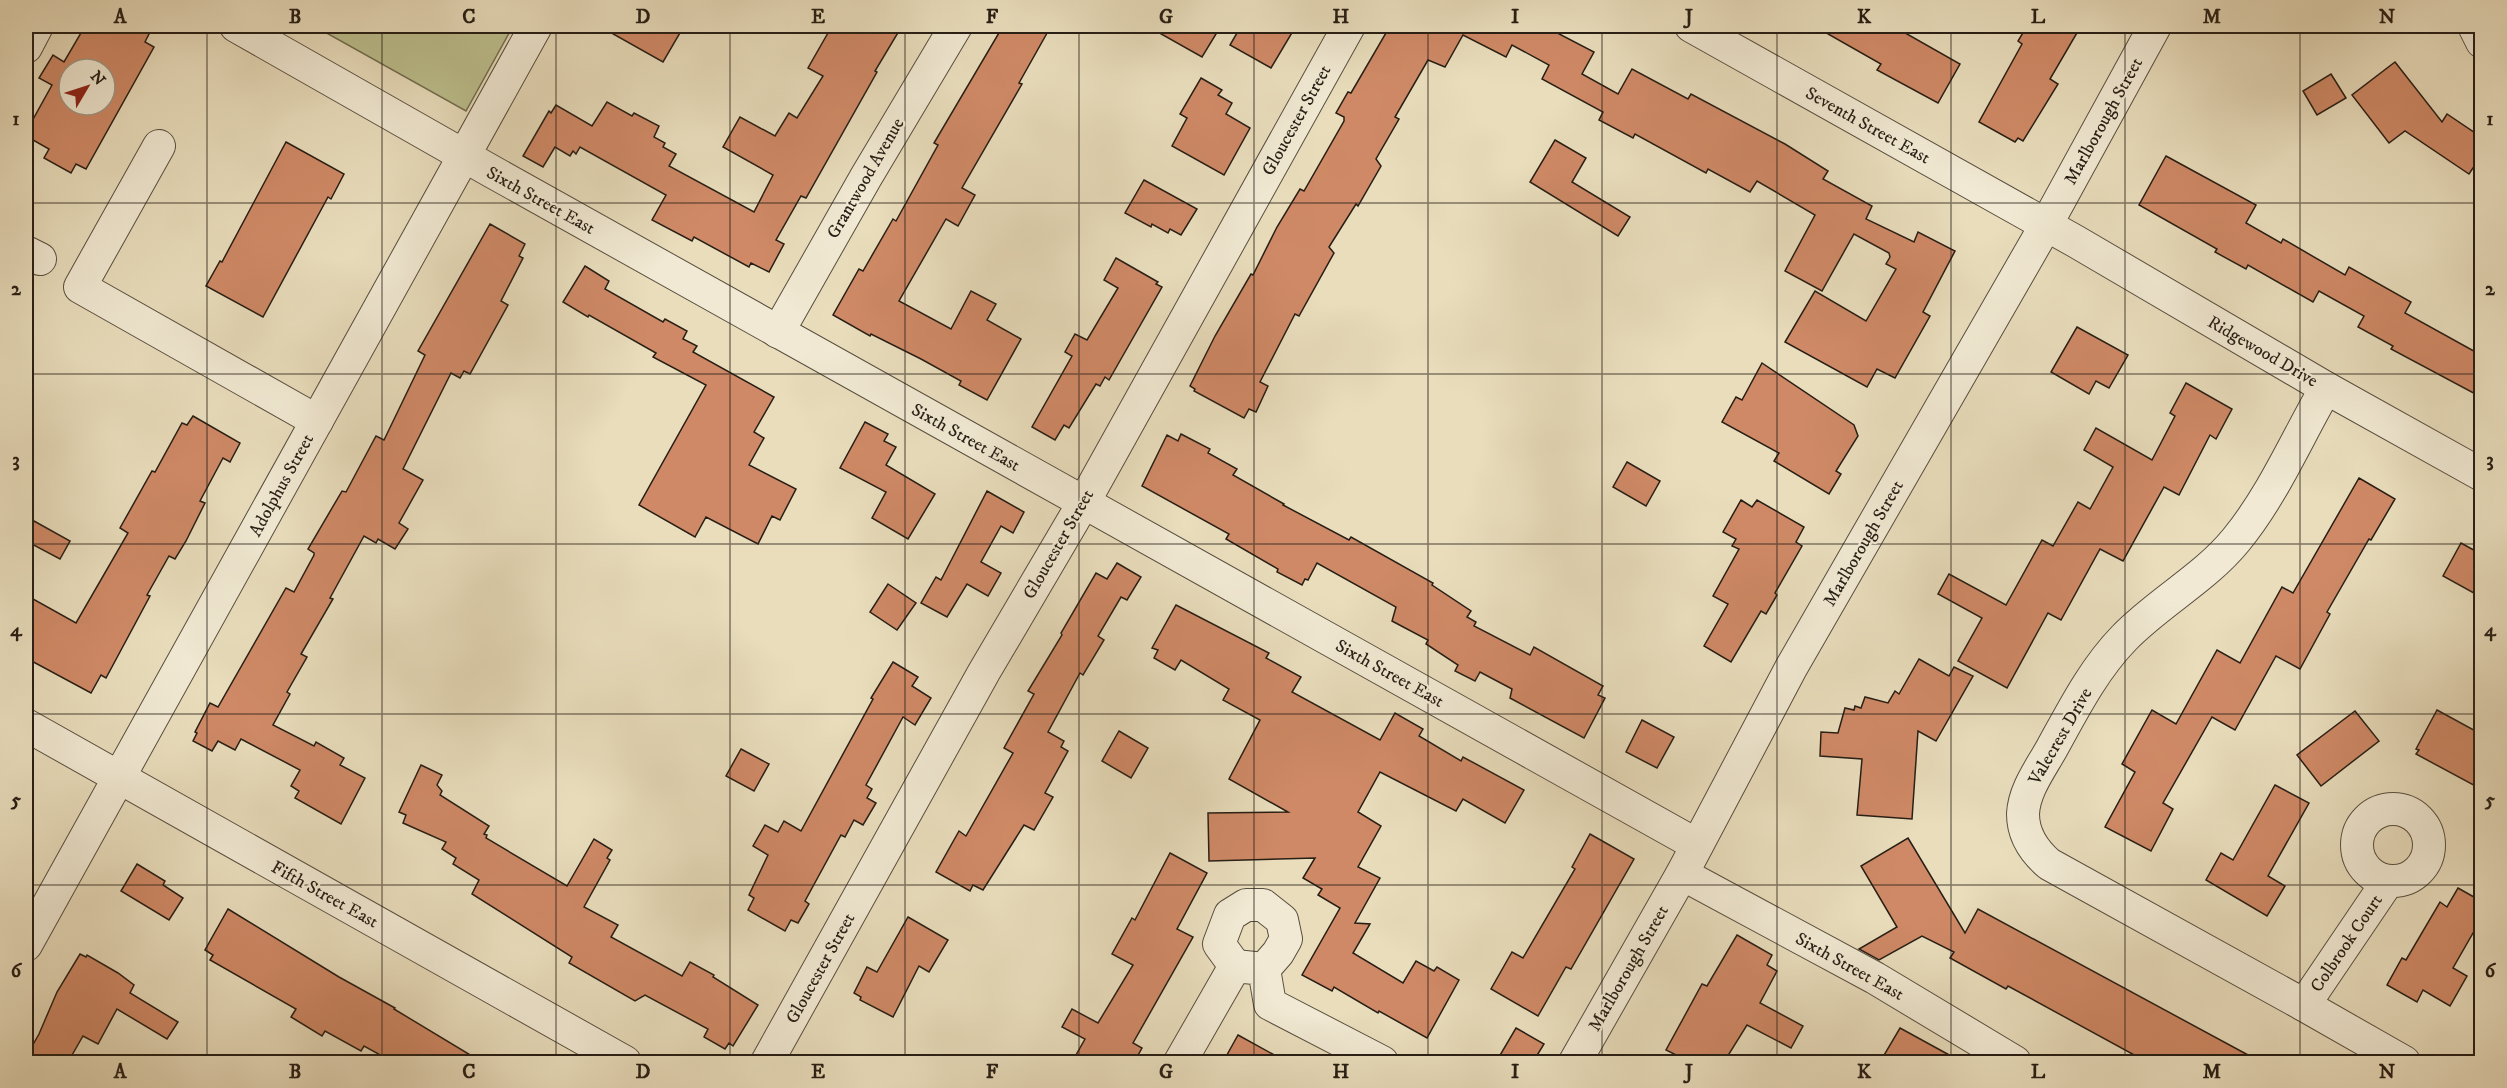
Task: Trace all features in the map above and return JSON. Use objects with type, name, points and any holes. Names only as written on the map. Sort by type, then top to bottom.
[{"type":"street","points":[[26,47],[38,26]]},
{"type":"street","name":"Sixth Street East","points":[[236,26],[463,156],[1697,845]]},
{"type":"street","name":"Adolphus Street","points":[[26,945],[536,26]]},
{"type":"street","name":"Grantwood Avenue","points":[[778,332],[860,187],[956,26]]},
{"type":"street","name":"Gloucester Street","points":[[767,1062],[984,672],[1084,502],[1349,26]]},
{"type":"street","name":"Seventh Street East","points":[[1691,26],[2046,225]]},
{"type":"street","name":"Marlborough Street","points":[[1575,1062],[1682,874],[1791,668],[2046,225],[2155,26]]},
{"type":"street","points":[[2474,26],[2481,42]]},
{"type":"street","points":[[159,146],[81,287],[317,421]]},
{"type":"street","name":"Ridgewood Drive","points":[[2046,225],[2326,388],[2481,475]]},
{"type":"street","name":"Valecrest Drive","points":[[2326,388],[2254,517],[2236,540],[2202,576],[2138,624],[2102,664],[2080,696],[2028,792],[2023,813],[2024,827],[2032,847],[2049,864],[2404,1062]]},
{"type":"street","name":"Fifth Street East","points":[[26,725],[625,1062]]},
{"type":"street","name":"Sixth Street East","points":[[1682,874],[1875,978],[2015,1062]]},
{"type":"street","name":"Colbrook Court","points":[[2304,1005],[2388,881]]},
{"type":"street","points":[[1180,1062],[1249,967],[1270,1004],[1383,1062]]},
{"type":"green space","points":[[314,26],[513,26],[466,111]]},
{"type":"building","points":[[85,26],[138,26],[150,32],[145,42],[154,47],[117,113],[117,57],[67,57]]},
{"type":"building","points":[[599,26],[684,26],[663,62]]},
{"type":"building","points":[[832,26],[902,26],[806,198],[801,196],[776,240],[784,244],[769,272],[751,263],[749,267],[694,237],[692,241],[652,220],[666,195],[580,147],[576,154],[573,151],[570,156],[555,147],[543,167],[523,156],[549,111],[551,113],[556,105],[592,126],[607,102],[632,116],[634,113],[659,126],[654,137],[665,143],[663,147],[676,154],[669,166],[754,212],[773,175],[723,147],[740,117],[775,136],[789,113],[797,118],[823,76],[808,68]]},
{"type":"building","points":[[1003,26],[1051,26],[1019,83],[1022,84],[962,188],[975,195],[958,226],[946,219],[899,301],[951,329],[971,291],[996,304],[987,320],[1021,339],[987,400],[959,385],[961,381],[833,315],[859,269],[863,271],[893,219],[896,221],[938,145],[934,143]]},
{"type":"building","points":[[1147,26],[1201,26],[1216,34],[1202,57]]},
{"type":"building","points":[[1241,26],[1296,26],[1271,68],[1230,45]]},
{"type":"building","points":[[1390,26],[1544,26],[1594,52],[1582,74],[1618,94],[1632,69],[1688,99],[1691,94],[1785,144],[1828,171],[1823,179],[1872,206],[1866,219],[1914,242],[1918,232],[1955,251],[1923,312],[1930,316],[1895,378],[1877,369],[1867,387],[1785,342],[1815,291],[1866,321],[1896,269],[1886,264],[1890,257],[1889,253],[1854,234],[1822,291],[1785,271],[1815,215],[1757,181],[1750,192],[1708,169],[1706,173],[1635,134],[1633,138],[1599,120],[1603,112],[1542,79],[1549,65],[1512,45],[1506,57],[1463,35],[1445,67],[1428,60],[1395,117],[1399,119],[1376,159],[1381,166],[1358,206],[1356,204],[1329,247],[1334,253],[1299,316],[1295,314],[1260,382],[1268,386],[1256,412],[1249,409],[1244,418],[1194,391],[1195,389],[1190,386],[1215,336],[1251,274],[1253,275],[1277,227],[1300,189],[1304,191],[1344,121],[1344,117],[1336,113],[1348,92],[1351,93]]},
{"type":"building","points":[[1814,26],[1893,26],[1960,64],[1938,103],[1877,70],[1881,64]]},
{"type":"building","points":[[2027,26],[2081,26],[2050,79],[2058,84],[2023,141],[2018,138],[2015,142],[1979,122],[2022,44],[2018,41]]},
{"type":"building","points":[[53,55],[57,58],[57,117],[115,117],[86,169],[76,164],[71,173],[44,158],[49,149],[26,136],[26,132],[52,85],[39,78]]},
{"type":"building","points":[[2395,62],[2442,122],[2447,114],[2481,137],[2481,156],[2469,174],[2405,131],[2389,143],[2352,95]]},
{"type":"building","points":[[2331,74],[2346,98],[2317,115],[2303,91]]},
{"type":"building","points":[[1201,78],[1222,90],[1218,95],[1232,103],[1226,114],[1250,128],[1224,175],[1172,146],[1187,118],[1180,114]]},
{"type":"building","points":[[1555,140],[1586,158],[1572,182],[1630,217],[1618,236],[1530,182]]},
{"type":"building","points":[[286,142],[344,174],[331,199],[328,197],[263,317],[206,286],[220,261],[222,262]]},
{"type":"building","points":[[2166,156],[2256,205],[2246,223],[2281,243],[2283,239],[2345,275],[2349,267],[2411,302],[2405,313],[2481,355],[2481,397],[2391,349],[2393,346],[2358,327],[2364,316],[2319,291],[2313,302],[2248,265],[2246,269],[2215,252],[2217,249],[2139,205]]},
{"type":"building","points":[[1144,180],[1197,209],[1181,235],[1170,229],[1168,233],[1152,224],[1151,227],[1125,213]]},
{"type":"building","points":[[490,224],[525,244],[519,256],[523,258],[501,301],[508,305],[470,374],[464,371],[460,378],[451,373],[403,469],[423,480],[399,523],[408,529],[395,549],[378,539],[376,543],[364,536],[330,598],[333,599],[301,654],[307,657],[287,692],[290,694],[273,725],[314,746],[316,742],[344,758],[340,765],[365,778],[341,824],[295,798],[299,791],[291,786],[300,770],[241,739],[235,750],[218,741],[212,751],[193,741],[197,733],[195,732],[210,703],[218,707],[286,588],[294,592],[314,555],[308,549],[342,491],[346,492],[376,436],[384,440],[425,355],[418,351]]},
{"type":"building","points":[[1116,258],[1158,282],[1156,284],[1162,287],[1109,380],[1105,377],[1100,386],[1096,384],[1069,428],[1064,425],[1055,440],[1032,427],[1072,356],[1065,352],[1075,334],[1087,340],[1118,288],[1104,280]]},
{"type":"building","points":[[585,266],[609,281],[605,289],[663,322],[665,319],[687,331],[683,339],[697,346],[693,352],[774,397],[754,432],[764,438],[749,465],[796,489],[780,520],[772,516],[758,544],[706,517],[695,537],[639,505],[706,385],[653,357],[656,353],[563,302]]},
{"type":"building","points":[[2077,327],[2128,355],[2109,388],[2096,381],[2089,394],[2051,372]]},
{"type":"building","points":[[1762,363],[1854,425],[1858,436],[1836,471],[1841,474],[1829,494],[1774,461],[1779,453],[1722,422],[1736,397],[1742,400]]},
{"type":"building","points":[[2186,383],[2232,409],[2216,439],[2210,435],[2179,495],[2164,487],[2123,561],[2100,549],[2061,620],[2048,613],[2007,688],[1958,661],[1982,618],[1938,594],[1949,574],[2006,605],[2042,540],[2053,546],[2078,502],[2090,509],[2113,467],[2084,450],[2096,428],[2152,460],[2175,416],[2170,413]]},
{"type":"building","points":[[193,416],[240,443],[230,462],[223,458],[200,501],[205,503],[186,541],[175,559],[169,556],[106,678],[101,675],[91,693],[26,658],[26,595],[76,623],[128,533],[120,528],[152,471],[155,472],[182,423],[187,425]]},
{"type":"building","points":[[865,422],[888,434],[884,441],[896,447],[886,465],[935,494],[908,539],[872,518],[886,492],[840,468]]},
{"type":"building","points":[[1181,434],[1210,449],[1208,453],[1237,469],[1233,475],[1283,505],[1349,540],[1351,537],[1433,583],[1432,585],[1471,611],[1467,617],[1476,622],[1474,626],[1530,655],[1534,647],[1603,686],[1598,695],[1605,698],[1584,738],[1510,698],[1512,689],[1480,672],[1475,681],[1455,671],[1458,665],[1426,644],[1428,640],[1392,621],[1396,607],[1317,563],[1308,580],[1305,579],[1302,585],[1277,572],[1278,569],[1226,539],[1229,534],[1142,486],[1167,435],[1178,441]]},
{"type":"building","points":[[1627,462],[1660,481],[1646,506],[1613,487]]},
{"type":"building","points":[[2359,478],[2395,499],[2327,612],[2330,614],[2300,669],[2276,656],[2235,730],[2212,717],[2163,803],[2173,809],[2151,851],[2105,827],[2135,772],[2122,764],[2152,710],[2176,724],[2217,650],[2240,663],[2282,587],[2293,593]]},
{"type":"building","points":[[987,491],[1024,512],[1013,533],[1001,526],[981,562],[1001,573],[988,596],[967,584],[947,617],[921,603],[936,577],[941,580]]},
{"type":"building","points":[[1741,500],[1752,507],[1757,500],[1804,527],[1796,542],[1802,546],[1775,593],[1777,595],[1766,614],[1761,611],[1731,662],[1704,646],[1728,604],[1713,596],[1739,549],[1732,546],[1736,539],[1723,532]]},
{"type":"building","points":[[34,521],[70,541],[60,559],[26,541]]},
{"type":"building","points":[[2461,543],[2481,554],[2481,597],[2443,576]]},
{"type":"building","points":[[1117,563],[1141,577],[1127,600],[1121,597],[1098,636],[1104,640],[1083,675],[1080,673],[1048,732],[1064,741],[1061,747],[1068,751],[1045,793],[1053,797],[1034,830],[1024,825],[983,890],[973,885],[970,891],[936,872],[959,831],[966,836],[1013,753],[1004,748],[1034,694],[1028,691],[1096,573],[1107,579]]},
{"type":"building","points":[[888,584],[916,603],[897,630],[870,612]]},
{"type":"building","points":[[1176,605],[1269,653],[1266,658],[1301,677],[1292,692],[1380,740],[1395,713],[1423,729],[1419,736],[1461,761],[1463,757],[1524,790],[1505,823],[1463,799],[1456,811],[1380,772],[1358,812],[1381,826],[1358,867],[1380,878],[1355,923],[1370,924],[1353,953],[1403,983],[1416,961],[1434,971],[1437,967],[1459,980],[1427,1038],[1334,987],[1332,991],[1302,975],[1340,908],[1318,895],[1322,889],[1303,878],[1315,858],[1209,861],[1208,813],[1288,812],[1229,779],[1260,720],[1223,700],[1229,689],[1181,660],[1175,670],[1154,658],[1158,650],[1152,648]]},
{"type":"building","points":[[1919,659],[1949,676],[1954,667],[1973,676],[1936,741],[1918,731],[1912,819],[1857,815],[1862,759],[1820,756],[1821,732],[1838,733],[1845,708],[1854,710],[1855,706],[1861,708],[1865,697],[1888,703],[1895,691],[1899,694]]},
{"type":"building","points":[[893,662],[918,677],[912,686],[931,698],[915,725],[903,717],[866,785],[872,789],[867,798],[876,803],[863,825],[854,820],[845,837],[841,835],[805,901],[809,904],[798,923],[791,920],[785,931],[748,910],[754,898],[749,895],[768,855],[753,846],[765,825],[778,832],[784,821],[801,831],[873,699],[871,698]]},
{"type":"building","points":[[2437,710],[2481,734],[2481,789],[2416,754],[2419,750],[2416,749]]},
{"type":"building","points":[[2355,711],[2379,741],[2321,786],[2297,755]]},
{"type":"building","points":[[1642,720],[1674,737],[1657,768],[1626,752]]},
{"type":"building","points":[[1119,731],[1148,748],[1131,778],[1102,761]]},
{"type":"building","points":[[741,749],[769,764],[754,791],[726,776]]},
{"type":"building","points":[[421,765],[442,775],[437,785],[442,791],[440,795],[489,826],[484,834],[487,835],[486,838],[567,886],[594,839],[612,850],[607,858],[610,860],[584,907],[618,925],[611,937],[682,976],[690,962],[714,975],[713,977],[758,1005],[733,1046],[729,1043],[725,1049],[704,1037],[708,1029],[645,995],[635,1001],[569,963],[572,957],[472,894],[479,880],[453,864],[456,858],[442,849],[446,842],[403,823],[406,815],[399,812]]},
{"type":"building","points":[[2275,785],[2309,803],[2268,876],[2285,886],[2267,916],[2206,880],[2221,853],[2233,860]]},
{"type":"building","points":[[1590,834],[1634,859],[1571,969],[1566,967],[1538,1016],[1491,989],[1512,952],[1523,958],[1575,869],[1572,867]]},
{"type":"building","points":[[1908,838],[1965,933],[1978,909],[2261,1062],[2147,1062],[2008,986],[2006,989],[1950,958],[1954,952],[1922,936],[1879,960],[1859,949],[1897,927],[1861,866]]},
{"type":"building","points":[[1170,853],[1207,873],[1177,929],[1193,937],[1133,1043],[1142,1048],[1134,1062],[1123,1059],[1121,1062],[1072,1062],[1085,1039],[1062,1027],[1072,1009],[1098,1023],[1133,965],[1112,954],[1132,918],[1135,920]]},
{"type":"building","points":[[137,864],[165,881],[163,885],[183,898],[169,920],[121,891]]},
{"type":"building","points":[[2458,888],[2481,901],[2481,919],[2453,968],[2467,976],[2450,1006],[2423,990],[2417,1002],[2387,985],[2402,958],[2406,960],[2440,902],[2447,907]]},
{"type":"building","points":[[228,909],[482,1062],[393,1062],[364,1046],[361,1051],[325,1031],[322,1036],[291,1017],[296,1009],[210,960],[213,955],[205,950]]},
{"type":"building","points":[[908,917],[948,940],[929,972],[919,966],[893,1017],[860,1000],[861,997],[854,993],[867,967],[877,972]]},
{"type":"building","points":[[1737,935],[1772,955],[1767,965],[1777,971],[1760,1003],[1803,1026],[1791,1048],[1747,1025],[1724,1062],[1690,1062],[1666,1050],[1702,984],[1707,986]]},
{"type":"building","points":[[80,954],[86,957],[87,955],[118,973],[134,985],[130,993],[178,1022],[167,1039],[117,1009],[98,1044],[83,1036],[68,1062],[26,1062],[26,1057],[39,1034],[57,992]]},
{"type":"building","points":[[1516,1028],[1544,1044],[1533,1062],[1496,1062]]},
{"type":"building","points":[[1900,1028],[1962,1062],[1880,1062]]},
{"type":"building","points":[[1238,1035],[1287,1062],[1223,1062]]}]
